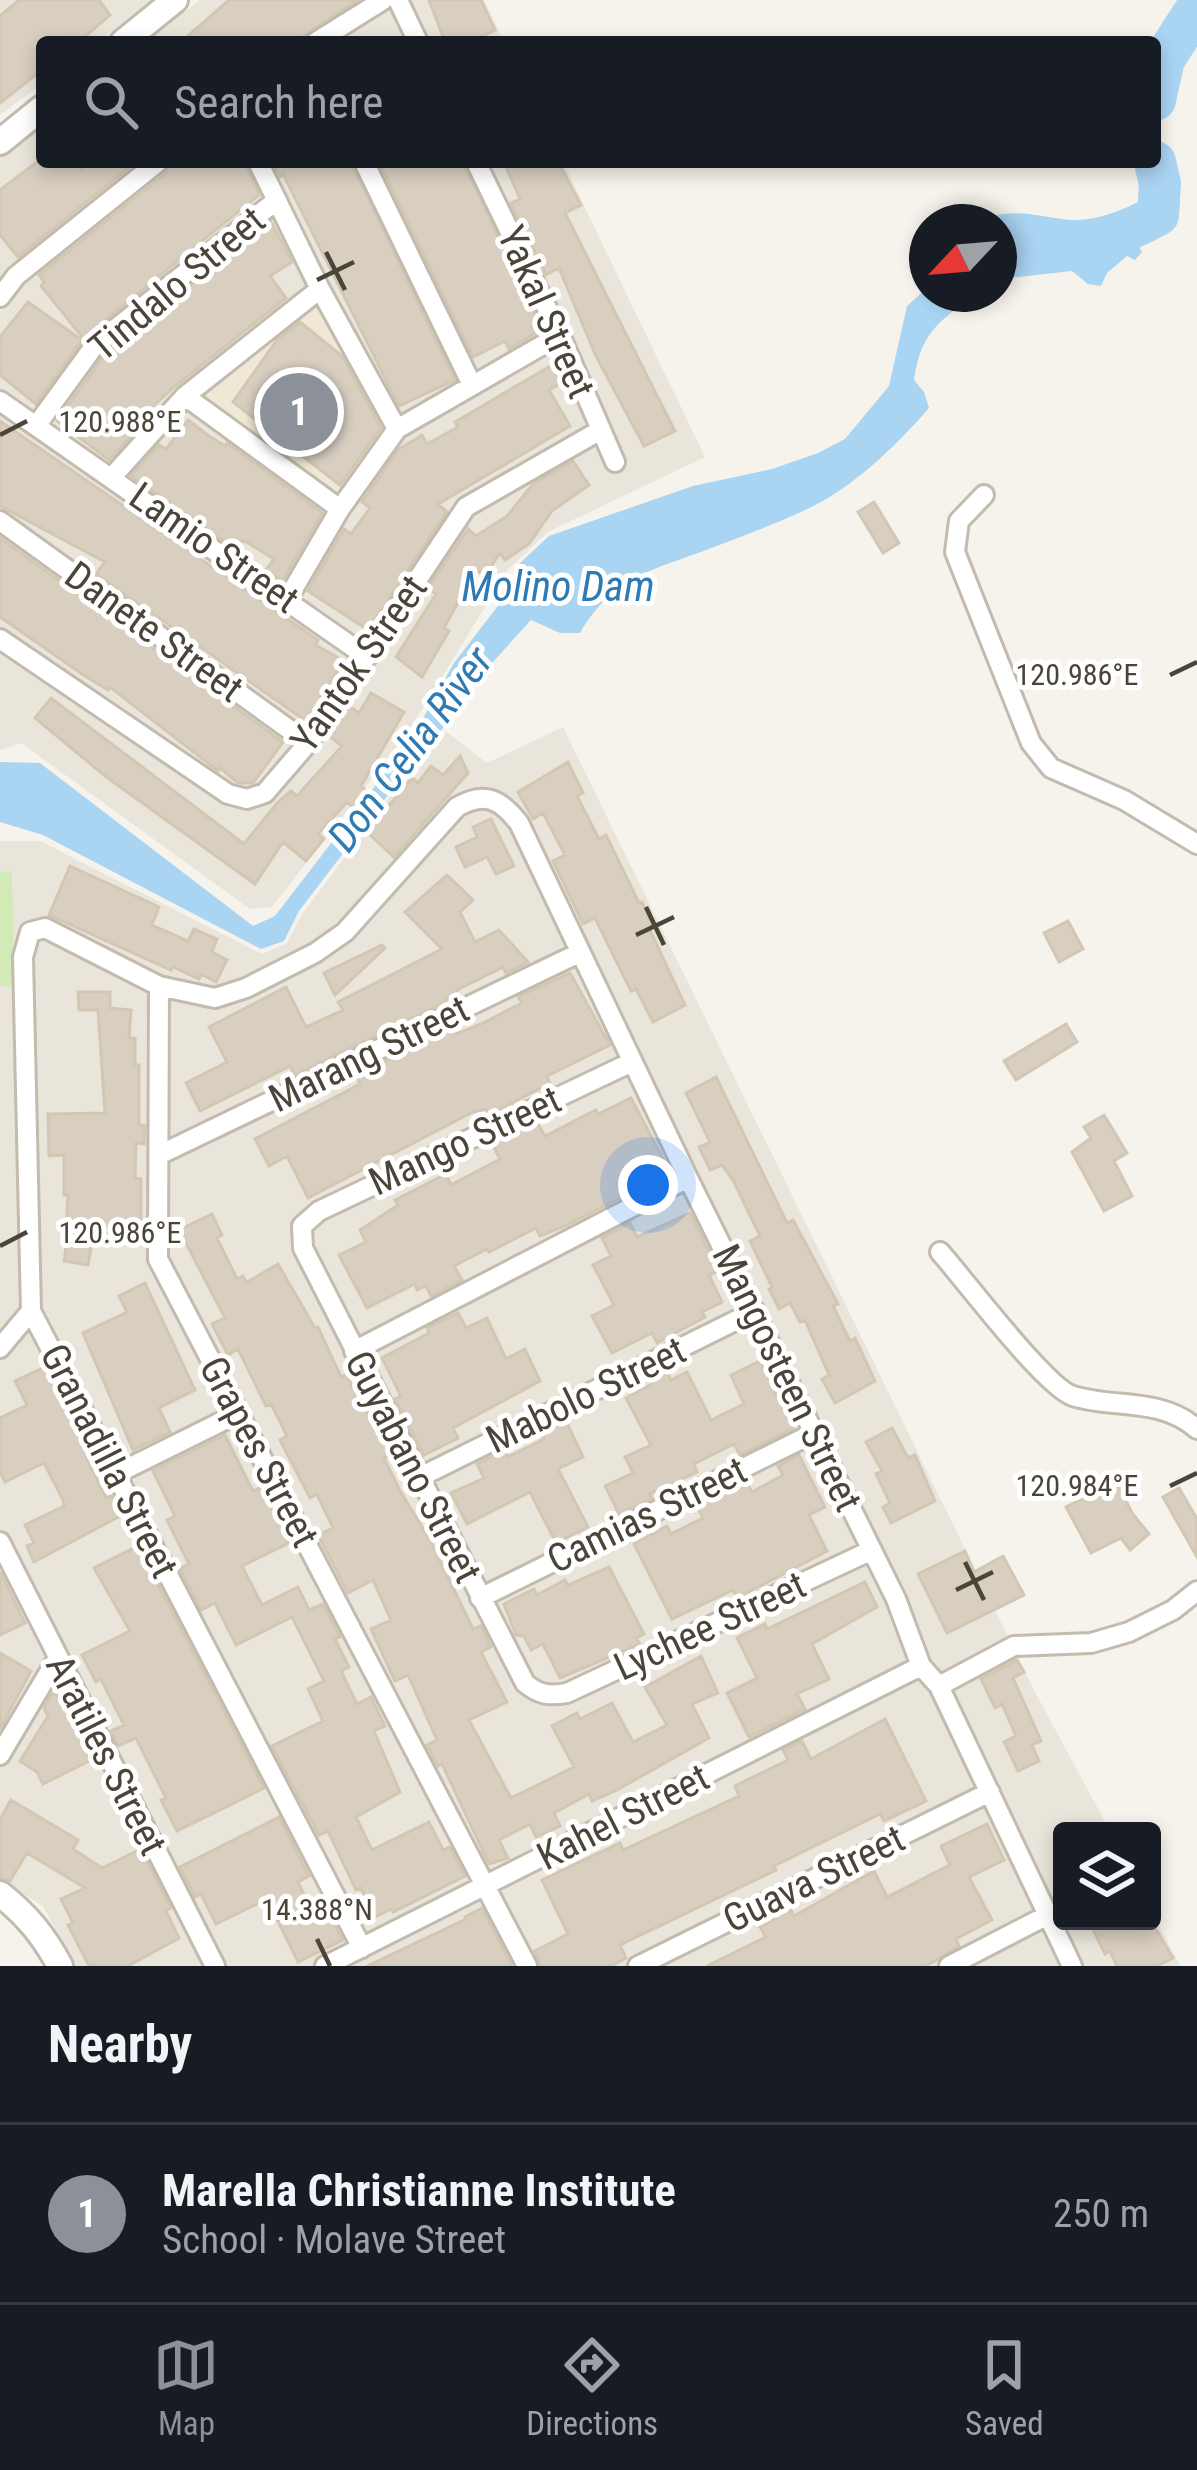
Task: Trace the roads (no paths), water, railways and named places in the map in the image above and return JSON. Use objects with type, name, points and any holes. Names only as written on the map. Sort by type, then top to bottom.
[{"type":"street","points":[[130,36],[175,0]]},
{"type":"street","points":[[326,36],[383,0]]},
{"type":"street","points":[[398,0],[415,36]]},
{"type":"street","points":[[0,142],[36,113]]},
{"type":"street","points":[[0,297],[16,276],[151,168]]},
{"type":"street","points":[[261,168],[397,429]]},
{"type":"street","points":[[367,168],[472,385]]},
{"type":"street","name":"Yakal Street","points":[[479,168],[615,462]]},
{"type":"street","name":"Tindalo Street","points":[[36,426],[94,345],[277,200]]},
{"type":"street","points":[[0,260],[16,276]]},
{"type":"street","points":[[112,477],[185,396],[320,289]]},
{"type":"street","points":[[288,598],[340,508],[397,429],[560,335]]},
{"type":"street","points":[[185,396],[340,508]]},
{"type":"street","name":"Lamio Street","points":[[0,401],[367,657]]},
{"type":"street","name":"Yantok Street","points":[[0,639],[229,794],[248,799],[265,794],[308,743],[466,507],[599,431]]},
{"type":"street","points":[[983,495],[959,521],[956,553],[1031,743],[1051,768],[1124,800],[1197,844]]},
{"type":"street","name":"Danete Street","points":[[0,521],[308,743]]},
{"type":"street","name":"Mangosteen Street","points":[[159,986],[215,998],[246,988],[315,953],[345,932],[457,807],[472,798],[491,797],[506,806],[519,824],[896,1599],[921,1666],[939,1686],[1072,1966]]},
{"type":"street","name":"Granadilla Street","points":[[159,986],[45,928],[30,932],[23,956],[32,1311],[362,1948]]},
{"type":"street","name":"Marang Street","points":[[159,1155],[580,953]]},
{"type":"street","name":"Grapes Street","points":[[159,986],[158,1259],[527,1966]]},
{"type":"street","name":"Mango Street","points":[[302,1226],[319,1211],[632,1062]]},
{"type":"street","points":[[355,1351],[688,1178]]},
{"type":"street","name":"Guyabano Street","points":[[302,1226],[303,1248],[480,1598],[525,1683],[545,1695]]},
{"type":"street","points":[[940,1252],[1070,1395],[1144,1404],[1193,1419]]},
{"type":"street","points":[[0,1348],[32,1311]]},
{"type":"street","name":"Mabolo Street","points":[[418,1478],[755,1311]]},
{"type":"street","points":[[116,1474],[239,1412]]},
{"type":"street","name":"Camias Street","points":[[480,1598],[814,1433]]},
{"type":"street","name":"Aratiles Street","points":[[0,1542],[215,1966]]},
{"type":"street","name":"Lychee Street","points":[[545,1695],[567,1693],[872,1550]]},
{"type":"street","points":[[939,1686],[1014,1646],[1090,1643],[1129,1632],[1173,1610],[1197,1591]]},
{"type":"street","points":[[0,1755],[57,1659]]},
{"type":"street","name":"Kahel Street","points":[[325,1966],[921,1666]]},
{"type":"street","name":"Guava Street","points":[[638,1966],[990,1792]]},
{"type":"street","points":[[0,1894],[34,1924],[60,1966]]},
{"type":"street","points":[[949,1966],[1046,1916]]},
{"type":"water","points":[[1017,224],[1093,235],[1115,226],[1130,231],[1142,252],[1135,260],[1127,256],[1107,273],[1101,286],[1088,284],[1072,271],[1017,277]]},
{"type":"water","name":"Molino Dam","points":[[907,306],[909,312],[952,312],[921,350],[914,380],[929,408],[901,438],[854,480],[819,503],[634,578],[606,599],[580,633],[560,633],[531,620],[472,685],[426,753],[400,779],[299,911],[284,941],[261,949],[43,835],[0,822],[0,762],[40,763],[253,926],[275,916],[412,738],[454,663],[501,602],[519,564],[549,536],[693,486],[772,469],[845,439],[889,386]]},
{"type":"waterway","name":"Don Celia River","points":[[1161,73],[1164,59],[1197,8]]},
{"type":"waterway","name":"Don Celia River","points":[[1017,234],[1086,240],[1139,225],[1158,215],[1156,168]]},
{"type":"place","name":"Marella Christianne Institute","points":[[299,412]]}]
